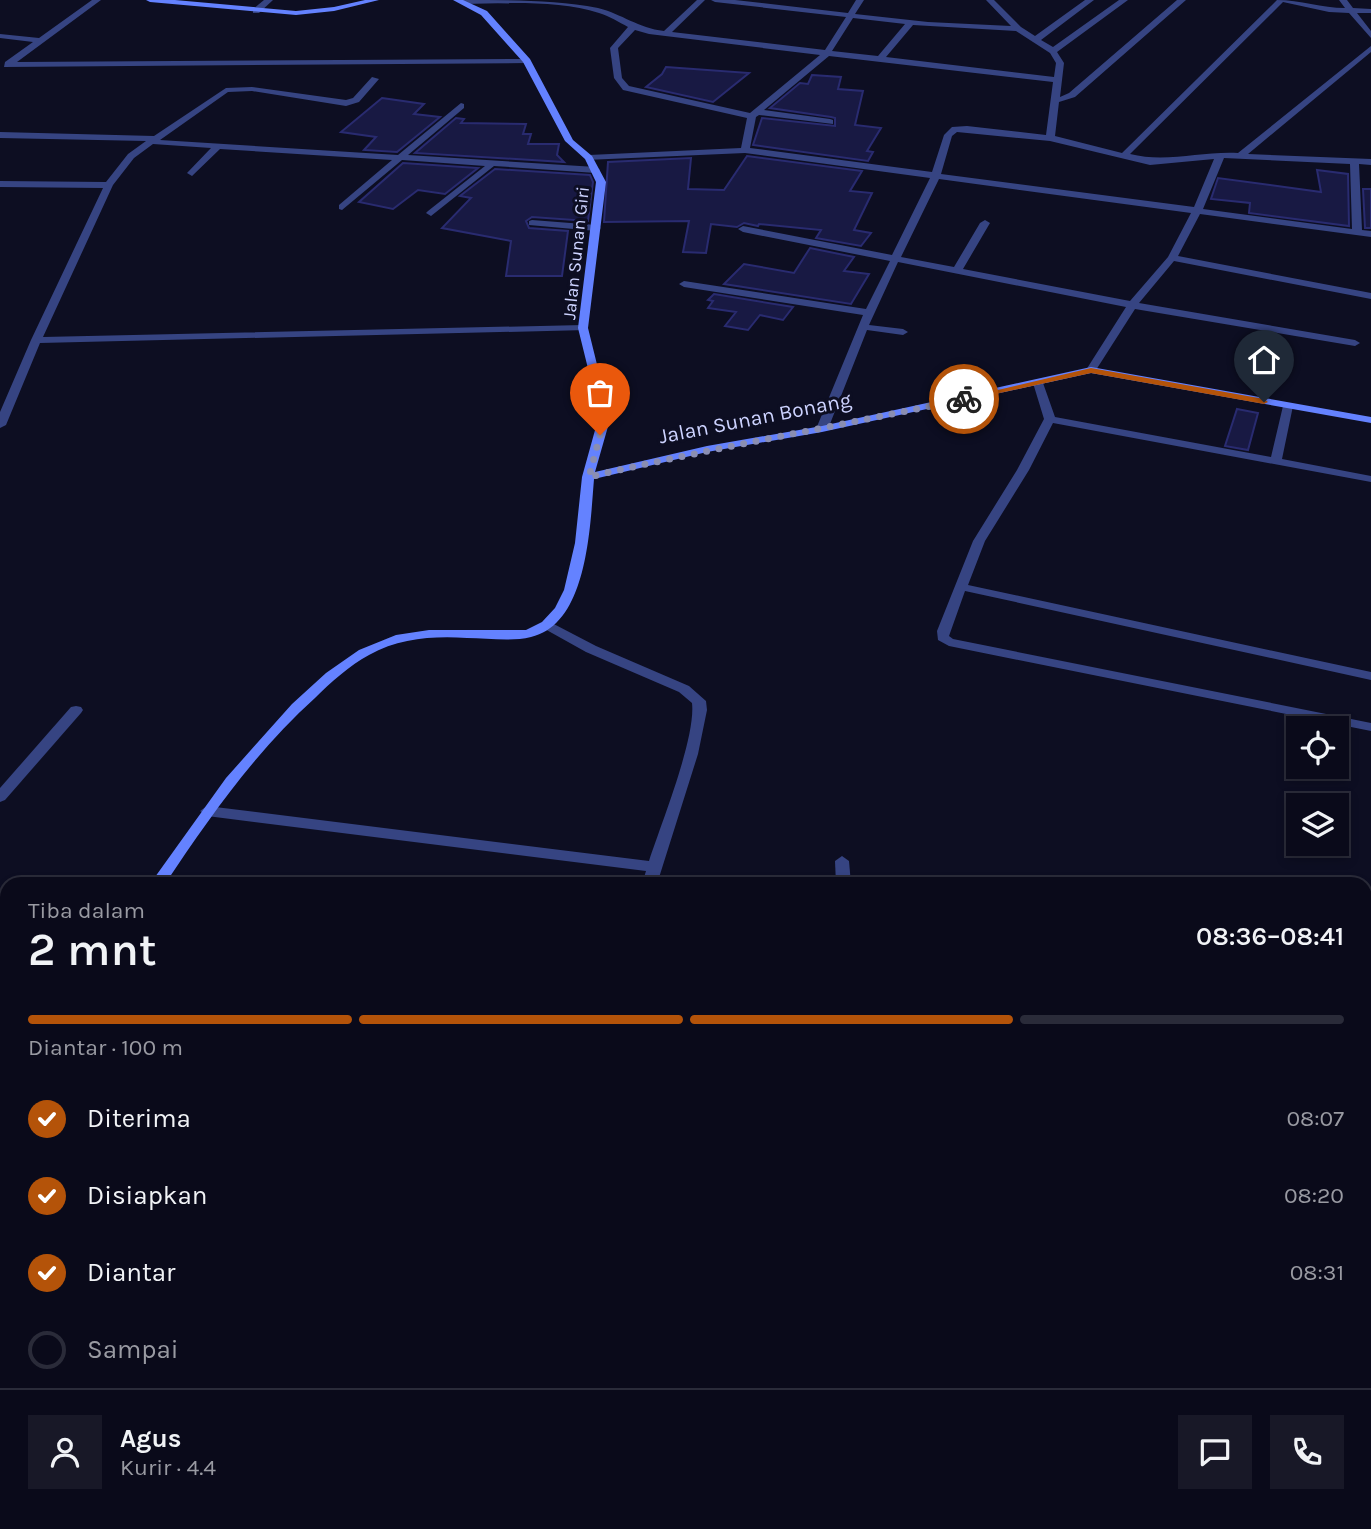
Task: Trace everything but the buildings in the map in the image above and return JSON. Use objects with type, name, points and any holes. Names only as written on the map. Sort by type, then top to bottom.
[{"type":"street","points":[[4,67],[97,0]]},
{"type":"street","points":[[150,0],[256,11],[315,13],[375,0]]},
{"type":"street","points":[[256,11],[269,0]]},
{"type":"street","points":[[666,34],[701,0]]},
{"type":"street","points":[[715,0],[911,22],[1018,29]]},
{"type":"street","points":[[745,150],[755,114],[827,53],[860,0]]},
{"type":"street","points":[[990,0],[1018,29],[1054,51],[1060,63],[1050,138]]},
{"type":"street","points":[[1037,39],[1090,0]]},
{"type":"street","points":[[1054,51],[1124,0]]},
{"type":"street","points":[[1055,101],[1072,94],[1182,0]]},
{"type":"street","points":[[1123,156],[1282,0],[1329,10],[1371,11]]},
{"type":"street","points":[[1343,0],[1371,36]]},
{"type":"street","points":[[461,1],[515,1],[584,6],[599,10],[633,27],[666,34],[1058,80]]},
{"type":"street","name":"Jalan Sunan Giri","points":[[461,1],[484,13],[527,61],[569,141],[589,158],[601,182],[583,328],[600,397],[603,423],[589,477]]},
{"type":"street","points":[[880,59],[911,22]]},
{"type":"street","points":[[633,27],[614,48],[618,78],[626,88],[755,114],[830,122]]},
{"type":"street","points":[[0,36],[40,41]]},
{"type":"street","points":[[1240,156],[1371,48]]},
{"type":"street","points":[[4,67],[527,61]]},
{"type":"street","points":[[252,89],[262,64]]},
{"type":"street","points":[[0,425],[36,340],[109,186],[125,161],[226,90],[252,89],[346,103],[356,100],[375,79]]},
{"type":"street","points":[[342,207],[461,106]]},
{"type":"street","points":[[822,429],[869,313],[935,177],[948,135],[955,130],[1050,138],[1162,163],[1220,155],[1371,162]]},
{"type":"street","points":[[0,135],[155,140],[308,157],[596,170]]},
{"type":"street","points":[[192,173],[217,147]]},
{"type":"street","points":[[589,158],[745,150],[1371,234]]},
{"type":"street","points":[[1091,370],[1132,305],[1172,258],[1197,211],[1220,155]]},
{"type":"street","points":[[1354,162],[1357,233]]},
{"type":"street","points":[[431,213],[490,166]]},
{"type":"street","points":[[0,184],[109,186]]},
{"type":"street","points":[[958,269],[985,222]]},
{"type":"street","points":[[532,223],[596,228]]},
{"type":"street","points":[[743,229],[1132,305],[1355,343]]},
{"type":"street","points":[[1172,258],[1371,296]]},
{"type":"street","points":[[684,284],[869,313]]},
{"type":"street","points":[[864,327],[903,332]]},
{"type":"street","points":[[36,340],[583,328]]},
{"type":"street","name":"Jalan Sunan Bonang","points":[[589,477],[707,449],[822,429],[1091,370],[1371,420]]},
{"type":"street","points":[[1038,383],[1050,419],[1023,470],[979,541],[943,631],[943,638],[949,642],[1371,727]]},
{"type":"street","points":[[1276,462],[1288,406]]},
{"type":"street","points":[[1050,419],[1371,480]]},
{"type":"street","points":[[162,877],[207,811],[314,691],[341,666],[369,648],[396,638],[422,634],[519,635],[536,632],[555,619],[566,601],[577,564],[589,477]]},
{"type":"street","points":[[962,587],[1371,676]]},
{"type":"street","points":[[548,625],[591,649],[684,689],[699,701],[700,710],[691,754],[651,877]]},
{"type":"street","points":[[0,797],[76,710]]},
{"type":"street","points":[[207,811],[655,867]]},
{"type":"street","points":[[842,861],[843,877]]},
{"type":"way so far","points":[[600,435],[589,477],[707,449],[822,429],[964,399]]},
{"type":"route","points":[[964,399],[1091,370],[1264,402]]}]
